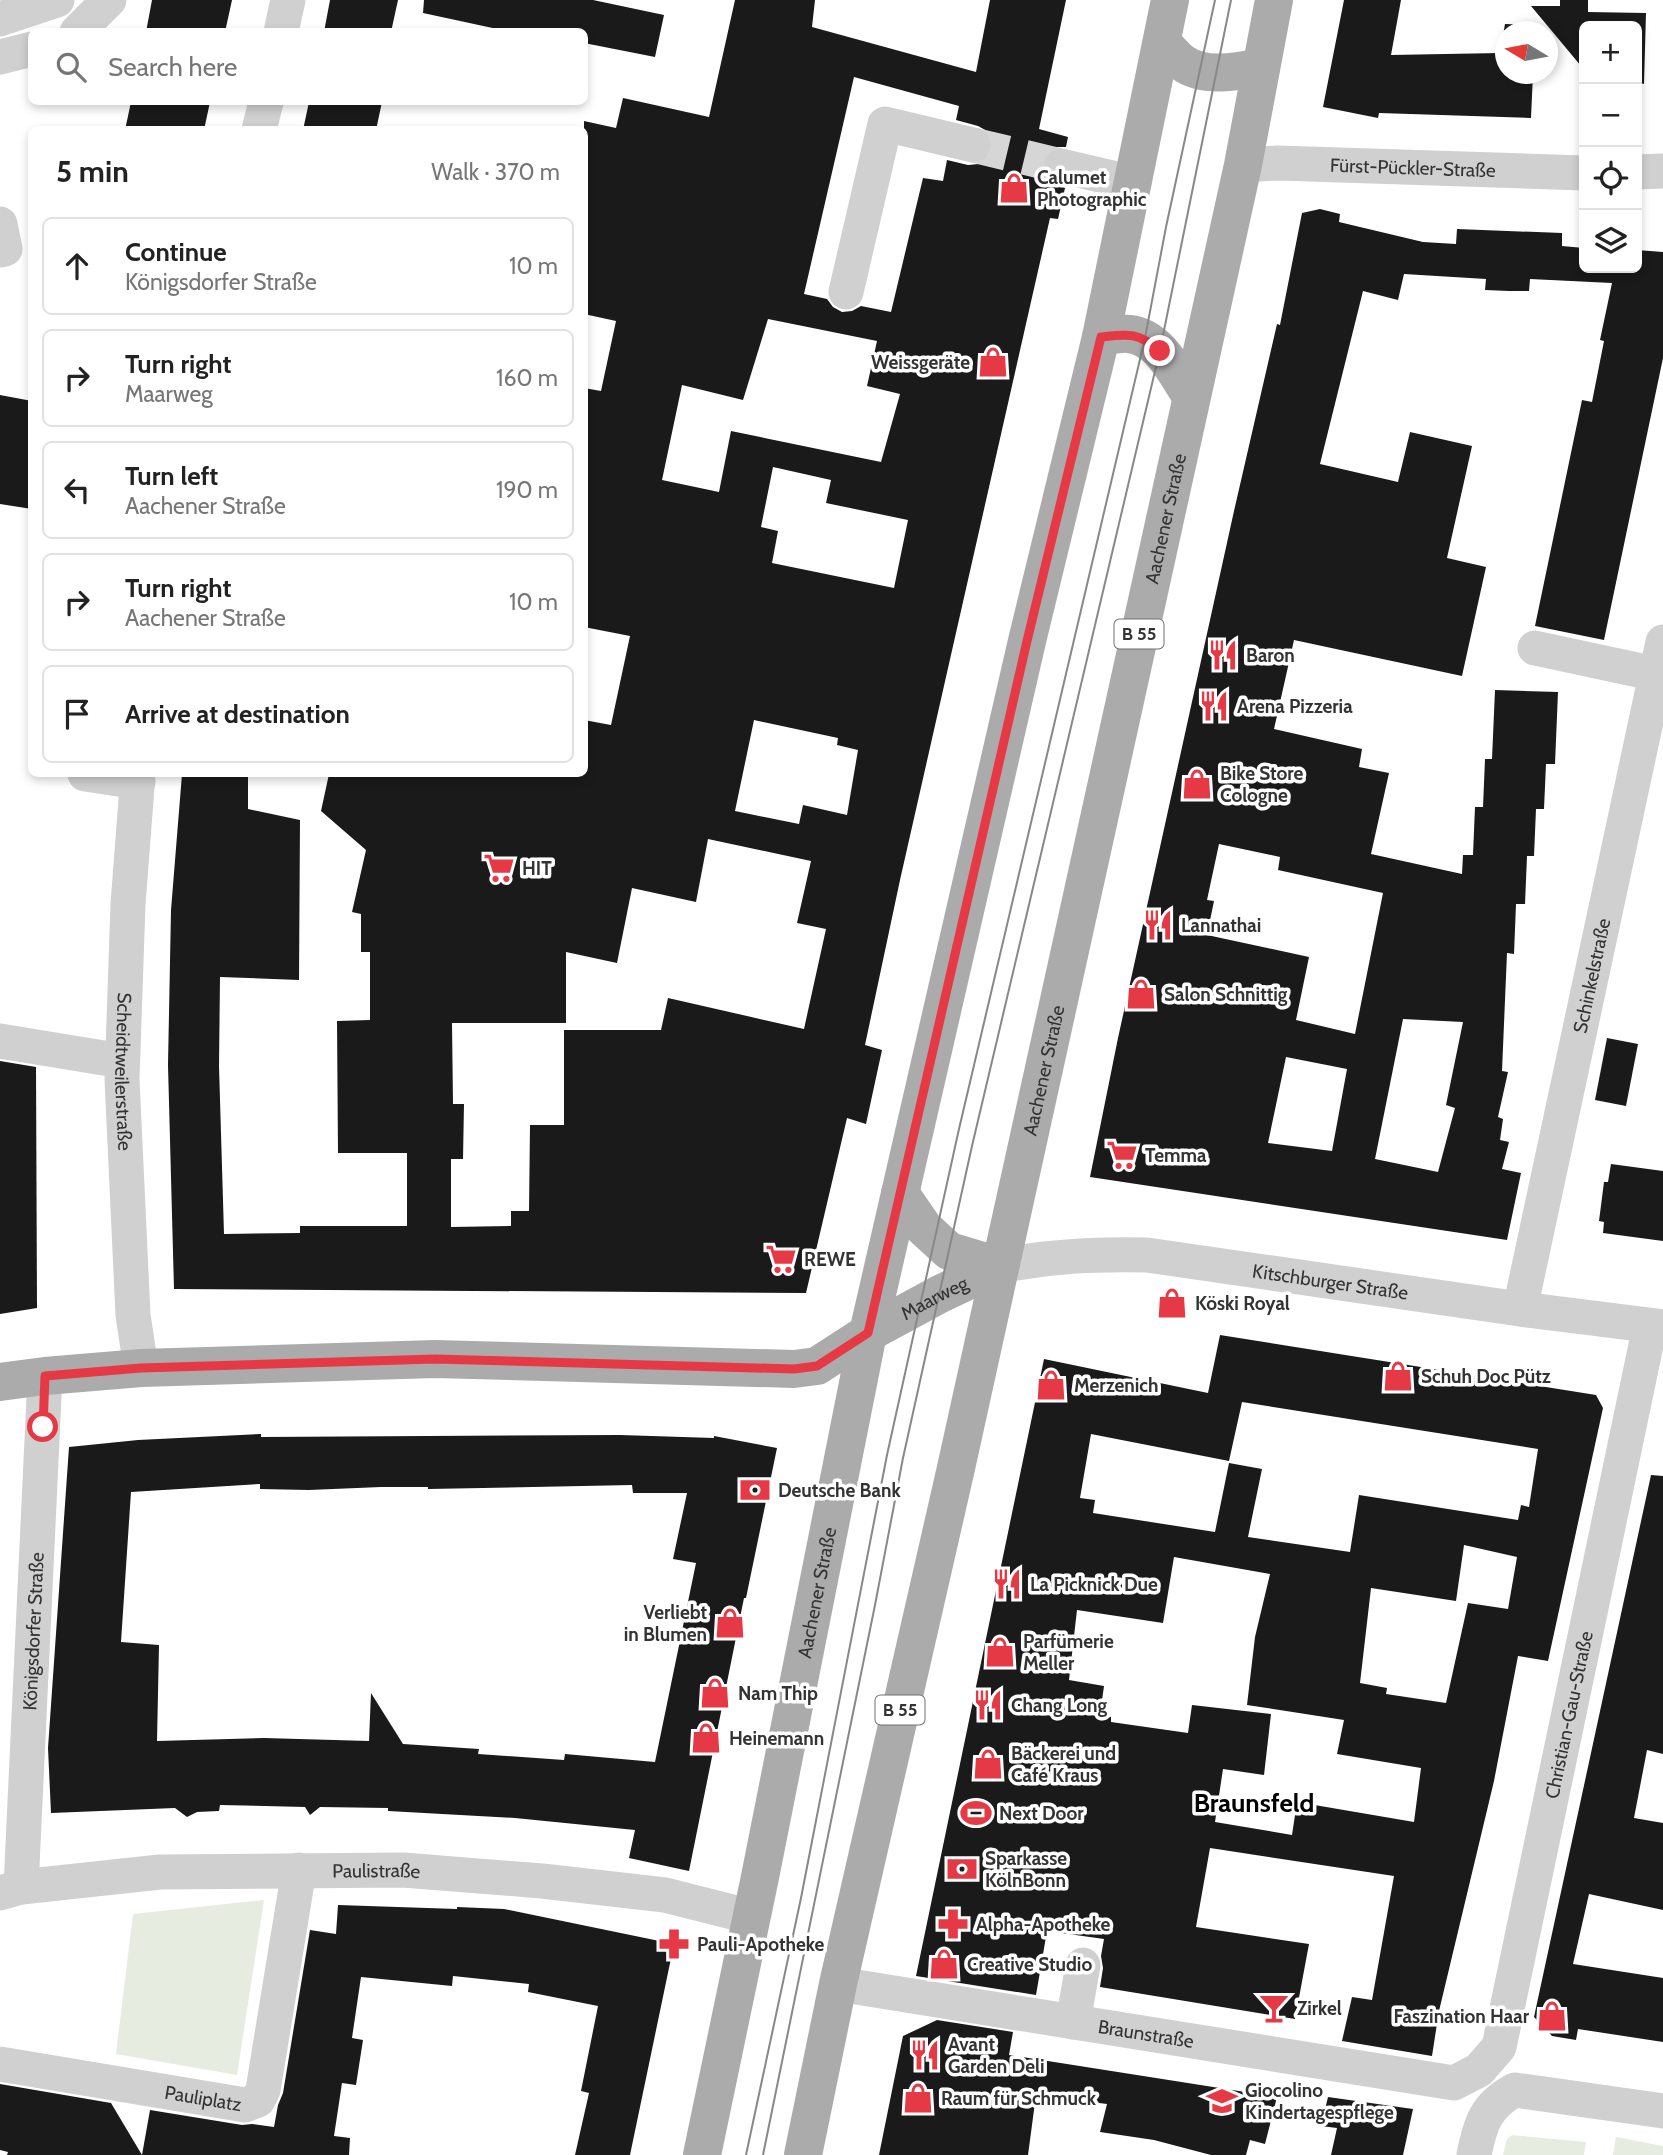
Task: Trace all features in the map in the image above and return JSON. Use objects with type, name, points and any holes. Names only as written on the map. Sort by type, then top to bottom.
[{"type":"main road","name":"Aachener Straße","points":[[702,2155],[868,1333],[1027,641],[1101,337],[1170,0]]},
{"type":"main road","name":"Aachener Straße","points":[[803,2155],[838,1984],[956,1468],[1242,165],[1274,0]]},
{"type":"main road","points":[[1162,43],[1184,65],[1231,73],[1260,67]]},
{"type":"main road","points":[[1101,337],[1129,334],[1145,338],[1160,351],[1191,396]]},
{"type":"main road","points":[[900,1193],[924,1228],[949,1251],[999,1266]]},
{"type":"main road","name":"Maarweg","points":[[0,1382],[141,1368],[435,1359],[794,1369],[817,1366],[868,1333],[999,1266]]},
{"type":"street","points":[[0,19],[57,0]]},
{"type":"street","points":[[81,28],[109,0]]},
{"type":"street","points":[[282,28],[288,0]]},
{"type":"street","points":[[0,58],[28,50]]},
{"type":"street","points":[[261,126],[265,105]]},
{"type":"street","points":[[846,292],[885,124],[973,145]]},
{"type":"street","name":"Fürst-Pückler-Straße","points":[[1242,165],[1278,163],[1579,173]]},
{"type":"street","points":[[1061,166],[1134,183]]},
{"type":"street","points":[[1642,172],[1663,171]]},
{"type":"street","points":[[1535,648],[1660,658]]},
{"type":"street","name":"Schinkelstraße","points":[[1520,1309],[1660,658]]},
{"type":"street","name":"Scheidtweilerstraße","points":[[138,778],[128,904],[122,1061],[133,1315],[141,1368]]},
{"type":"street","points":[[0,1041],[122,1061]]},
{"type":"street","name":"Kitschburger Straße","points":[[999,1266],[1044,1257],[1147,1255],[1657,1327]]},
{"type":"street","name":"Christian-Gau-Straße","points":[[1454,2082],[1479,2070],[1499,2047],[1657,1327]]},
{"type":"street","name":"Königsdorfer Straße","points":[[11,1890],[45,1376]]},
{"type":"street","name":"Pauliplatz","points":[[0,2064],[245,2105],[258,2100],[263,2090],[299,1870]]},
{"type":"street","name":"Paulistraße","points":[[11,1890],[160,1872],[402,1870],[542,1881],[665,1895],[752,1917]]},
{"type":"street","points":[[1073,2022],[1083,1965]]},
{"type":"street","name":"Braunstraße","points":[[838,1984],[1454,2082]]},
{"type":"street","points":[[1474,2155],[1486,2114],[1499,2098],[1516,2090],[1663,2111]]},
{"type":"shaded area","points":[[264,1900],[237,2075],[116,2054],[133,1914]]},
{"type":"shaded area","points":[[1512,2135],[1586,2142],[1584,2155],[1503,2155],[1507,2139]]},
{"type":"shaded area","points":[[1616,2137],[1663,2146],[1663,2155],[1613,2155]]},
{"type":"building","points":[[152,0],[232,0],[226,28],[147,28]]},
{"type":"building","points":[[330,0],[398,0],[392,28],[325,28]]},
{"type":"building","points":[[424,0],[593,0],[664,15],[655,57],[588,44],[588,28],[492,28],[423,13]]},
{"type":"building","points":[[735,0],[815,0],[812,27],[976,72],[990,0],[1066,0],[1039,129],[1068,137],[1066,147],[1056,147],[1047,152],[1041,162],[1042,172],[1047,180],[1065,188],[1058,219],[1050,218],[900,880],[865,1045],[882,1050],[866,1124],[847,1118],[806,1293],[174,1289],[168,1065],[171,910],[182,777],[248,777],[248,809],[300,820],[299,980],[220,977],[219,1066],[224,1234],[300,1233],[300,1226],[407,1226],[407,1153],[338,1153],[337,1021],[370,1020],[370,952],[361,952],[361,914],[352,912],[366,850],[321,811],[328,777],[588,777],[588,721],[611,725],[630,636],[588,628],[588,389],[601,391],[616,321],[588,315],[588,126],[584,126],[584,121],[616,128],[623,98],[709,117]],"holes":[[[854,77],[959,106],[956,120],[978,126],[987,131],[992,140],[992,150],[987,159],[979,164],[968,165],[947,160],[943,181],[923,178],[891,312],[861,306],[842,312],[833,307],[827,299],[804,294]],[[768,319],[877,341],[867,386],[900,394],[881,462],[731,431],[719,492],[662,480],[682,385],[743,400]],[[773,467],[831,480],[826,503],[908,520],[894,588],[772,563],[778,531],[761,527]],[[754,720],[838,738],[837,745],[858,750],[847,815],[803,805],[799,824],[735,811]],[[708,839],[811,861],[797,923],[826,929],[804,1029],[668,998],[661,1030],[564,1030],[564,1125],[530,1125],[529,1211],[511,1211],[511,1226],[451,1227],[451,1159],[463,1159],[464,1104],[453,1104],[452,1023],[566,1023],[566,952],[617,963],[632,888],[696,902]]]},
{"type":"building","points":[[1344,0],[1401,0],[1391,55],[1495,53],[1495,84],[1533,84],[1531,118],[1379,113],[1378,118],[1323,107]]},
{"type":"building","points":[[1560,0],[1588,0],[1588,12],[1646,13],[1644,84],[1642,21],[1579,21],[1579,64],[1558,38],[1558,21],[1544,21],[1531,6],[1560,6]]},
{"type":"building","points":[[130,105],[209,105],[205,126],[126,126]]},
{"type":"building","points":[[308,105],[381,105],[377,126],[304,126]]},
{"type":"building","points":[[1320,209],[1340,214],[1339,222],[1423,242],[1456,244],[1457,229],[1562,233],[1562,246],[1579,248],[1579,273],[1642,273],[1642,250],[1663,252],[1663,358],[1604,640],[1535,626],[1582,400],[1592,402],[1604,341],[1600,340],[1612,283],[1530,279],[1529,291],[1485,290],[1486,279],[1404,274],[1398,300],[1363,291],[1320,464],[1398,482],[1410,432],[1472,446],[1447,558],[1486,567],[1462,676],[1294,640],[1274,729],[1362,749],[1359,767],[1389,773],[1371,854],[1462,874],[1463,855],[1473,855],[1475,807],[1483,807],[1485,759],[1492,759],[1495,690],[1558,692],[1555,764],[1546,764],[1544,809],[1536,809],[1534,856],[1527,856],[1525,904],[1516,904],[1514,954],[1507,953],[1502,1071],[1508,1072],[1498,1117],[1503,1119],[1500,1140],[1509,1142],[1502,1169],[1521,1173],[1507,1240],[1090,1177],[1234,511],[1277,324],[1280,325],[1302,213]],"holes":[[[1219,844],[1280,857],[1278,870],[1383,893],[1355,1034],[1296,1020],[1309,957],[1207,935],[1214,901],[1207,900]],[[1403,1019],[1463,1022],[1446,1105],[1455,1108],[1438,1172],[1375,1159]],[[1286,1057],[1347,1069],[1332,1151],[1268,1143]]]},
{"type":"building","points":[[0,395],[28,400],[28,508],[0,504]]},
{"type":"building","points":[[1607,1038],[1638,1044],[1626,1106],[1595,1100]]},
{"type":"building","points":[[0,1061],[36,1067],[37,1308],[0,1314]]},
{"type":"building","points":[[1611,1164],[1663,1171],[1663,1241],[1603,1233],[1604,1222],[1599,1221],[1604,1182],[1608,1182]]},
{"type":"building","points":[[1220,1335],[1596,1395],[1603,1408],[1548,1661],[1518,1656],[1494,1781],[1439,2011],[1432,2056],[1342,2041],[1352,1997],[1372,2000],[1394,1876],[1210,1848],[1196,1927],[1309,1944],[1295,2019],[1100,1987],[1104,1939],[1047,1931],[1036,1995],[916,1976],[1044,1359],[1208,1393]],"holes":[[[1242,1402],[1538,1449],[1529,1507],[1521,1505],[1518,1520],[1359,1495],[1350,1552],[1248,1537],[1262,1469],[1229,1463],[1215,1532],[1093,1513],[1095,1500],[1080,1498],[1091,1434],[1229,1461]],[[1464,1545],[1517,1557],[1508,1609],[1468,1603],[1446,1703],[1386,1694],[1387,1688],[1360,1683],[1371,1588],[1456,1601]],[[1174,1557],[1270,1574],[1255,1637],[1247,1705],[1344,1720],[1337,1754],[1421,1768],[1414,1822],[1297,1802],[1292,1835],[1215,1822],[1223,1769],[1264,1775],[1271,1714],[1192,1705],[1188,1733],[1111,1722],[1111,1717],[1100,1715],[1104,1686],[1069,1680],[1077,1610],[1163,1623]]]},
{"type":"building","points":[[261,1434],[261,1437],[714,1436],[777,1448],[689,1871],[629,1858],[635,1830],[515,1818],[388,1811],[388,1808],[320,1807],[310,1815],[305,1807],[220,1805],[219,1811],[197,1812],[187,1817],[175,1808],[51,1813],[48,1748],[69,1447],[138,1440]],"holes":[[[260,1484],[260,1489],[632,1485],[633,1493],[687,1493],[673,1559],[696,1563],[655,1762],[565,1754],[564,1760],[478,1754],[479,1749],[403,1744],[371,1693],[369,1741],[264,1738],[157,1741],[159,1645],[121,1642],[131,1492]]]},
{"type":"building","points":[[1651,1475],[1663,1476],[1663,1754],[1647,1750],[1634,1818],[1663,1823],[1663,1910],[1589,1894],[1573,1964],[1663,1978],[1663,2042],[1578,2029],[1576,2040],[1552,2036],[1534,2017]]},
{"type":"building","points":[[338,1905],[504,1909],[674,1944],[630,2155],[575,2155],[589,2093],[581,2091],[598,2006],[528,1992],[529,1984],[453,1976],[452,1986],[361,1977],[352,2038],[363,2040],[356,2085],[342,2083],[334,2136],[350,2138],[349,2155],[142,2155],[150,2110],[242,2125],[274,2127],[283,2093],[310,1930],[336,1934]]},
{"type":"building","points":[[937,2020],[1013,2032],[1009,2055],[1277,2097],[1265,2144],[1250,2140],[1246,2155],[1211,2155],[1154,2140],[1100,2132],[1107,2104],[1036,2095],[1028,2155],[879,2155],[903,2036]]},
{"type":"building","points":[[0,2084],[111,2103],[142,2155],[7,2155],[8,2152],[0,2150]]},
{"type":"building","points":[[1328,2097],[1413,2109],[1403,2155],[1331,2155],[1337,2128],[1321,2126]]},
{"type":"tunnel","points":[[973,145],[1061,166]]},
{"type":"tram line","points":[[746,2155],[801,1898],[887,1455],[959,1129],[1145,338],[1215,0]]},
{"type":"tram line","points":[[763,2155],[903,1458],[972,1146],[1160,350],[1231,0]]},
{"type":"place","name":"Calumet Photographic","points":[[1014,188]]},
{"type":"place","name":"Weissgeräte","points":[[993,362]]},
{"type":"place","name":"Baron","points":[[1223,655]]},
{"type":"place","name":"Arena Pizzeria","points":[[1214,706]]},
{"type":"place","name":"Bike Store Cologne","points":[[1197,784]]},
{"type":"place","name":"HIT","points":[[499,868]]},
{"type":"place","name":"Lannathai","points":[[1158,925]]},
{"type":"place","name":"Salon Schnittig","points":[[1141,994]]},
{"type":"place","name":"Temma","points":[[1122,1155]]},
{"type":"place","name":"REWE","points":[[781,1259]]},
{"type":"place","name":"Köski Royal","points":[[1172,1303]]},
{"type":"place","name":"Schuh Doc Pütz","points":[[1398,1376]]},
{"type":"place","name":"Merzenich","points":[[1051,1385]]},
{"type":"place","name":"Deutsche Bank","points":[[755,1490]]},
{"type":"place","name":"La Picknick Due","points":[[1007,1584]]},
{"type":"place","name":"Verliebt in Blumen","points":[[730,1623]]},
{"type":"place","name":"Parfümerie Meller","points":[[1000,1652]]},
{"type":"place","name":"Nam Thip","points":[[715,1693]]},
{"type":"place","name":"Chang Long","points":[[988,1705]]},
{"type":"place","name":"Heinemann","points":[[706,1738]]},
{"type":"place","name":"Bäckerei und Café Kraus","points":[[988,1764]]},
{"type":"place","name":"Next Door","points":[[976,1813]]},
{"type":"place","name":"Sparkasse KölnBonn","points":[[962,1869]]},
{"type":"place","name":"Alpha-Apotheke","points":[[953,1924]]},
{"type":"place","name":"Pauli-Apotheke","points":[[674,1944]]},
{"type":"place","name":"Creative Studio","points":[[944,1964]]},
{"type":"place","name":"Zirkel","points":[[1274,2008]]},
{"type":"place","name":"Faszination Haar","points":[[1552,2016]]},
{"type":"place","name":"Avant Garden Deli","points":[[925,2055]]},
{"type":"place","name":"Raum für Schmuck","points":[[918,2098]]},
{"type":"place","name":"Giocolino Kindertagespflege","points":[[1222,2101]]},
{"type":"district","name":"Braunsfeld","points":[[1254,1803]]},
{"type":"route","points":[[43,1427],[45,1376],[141,1368],[435,1359],[794,1369],[817,1366],[868,1333],[1027,641],[1101,337],[1129,334],[1145,338],[1160,351]]}]
